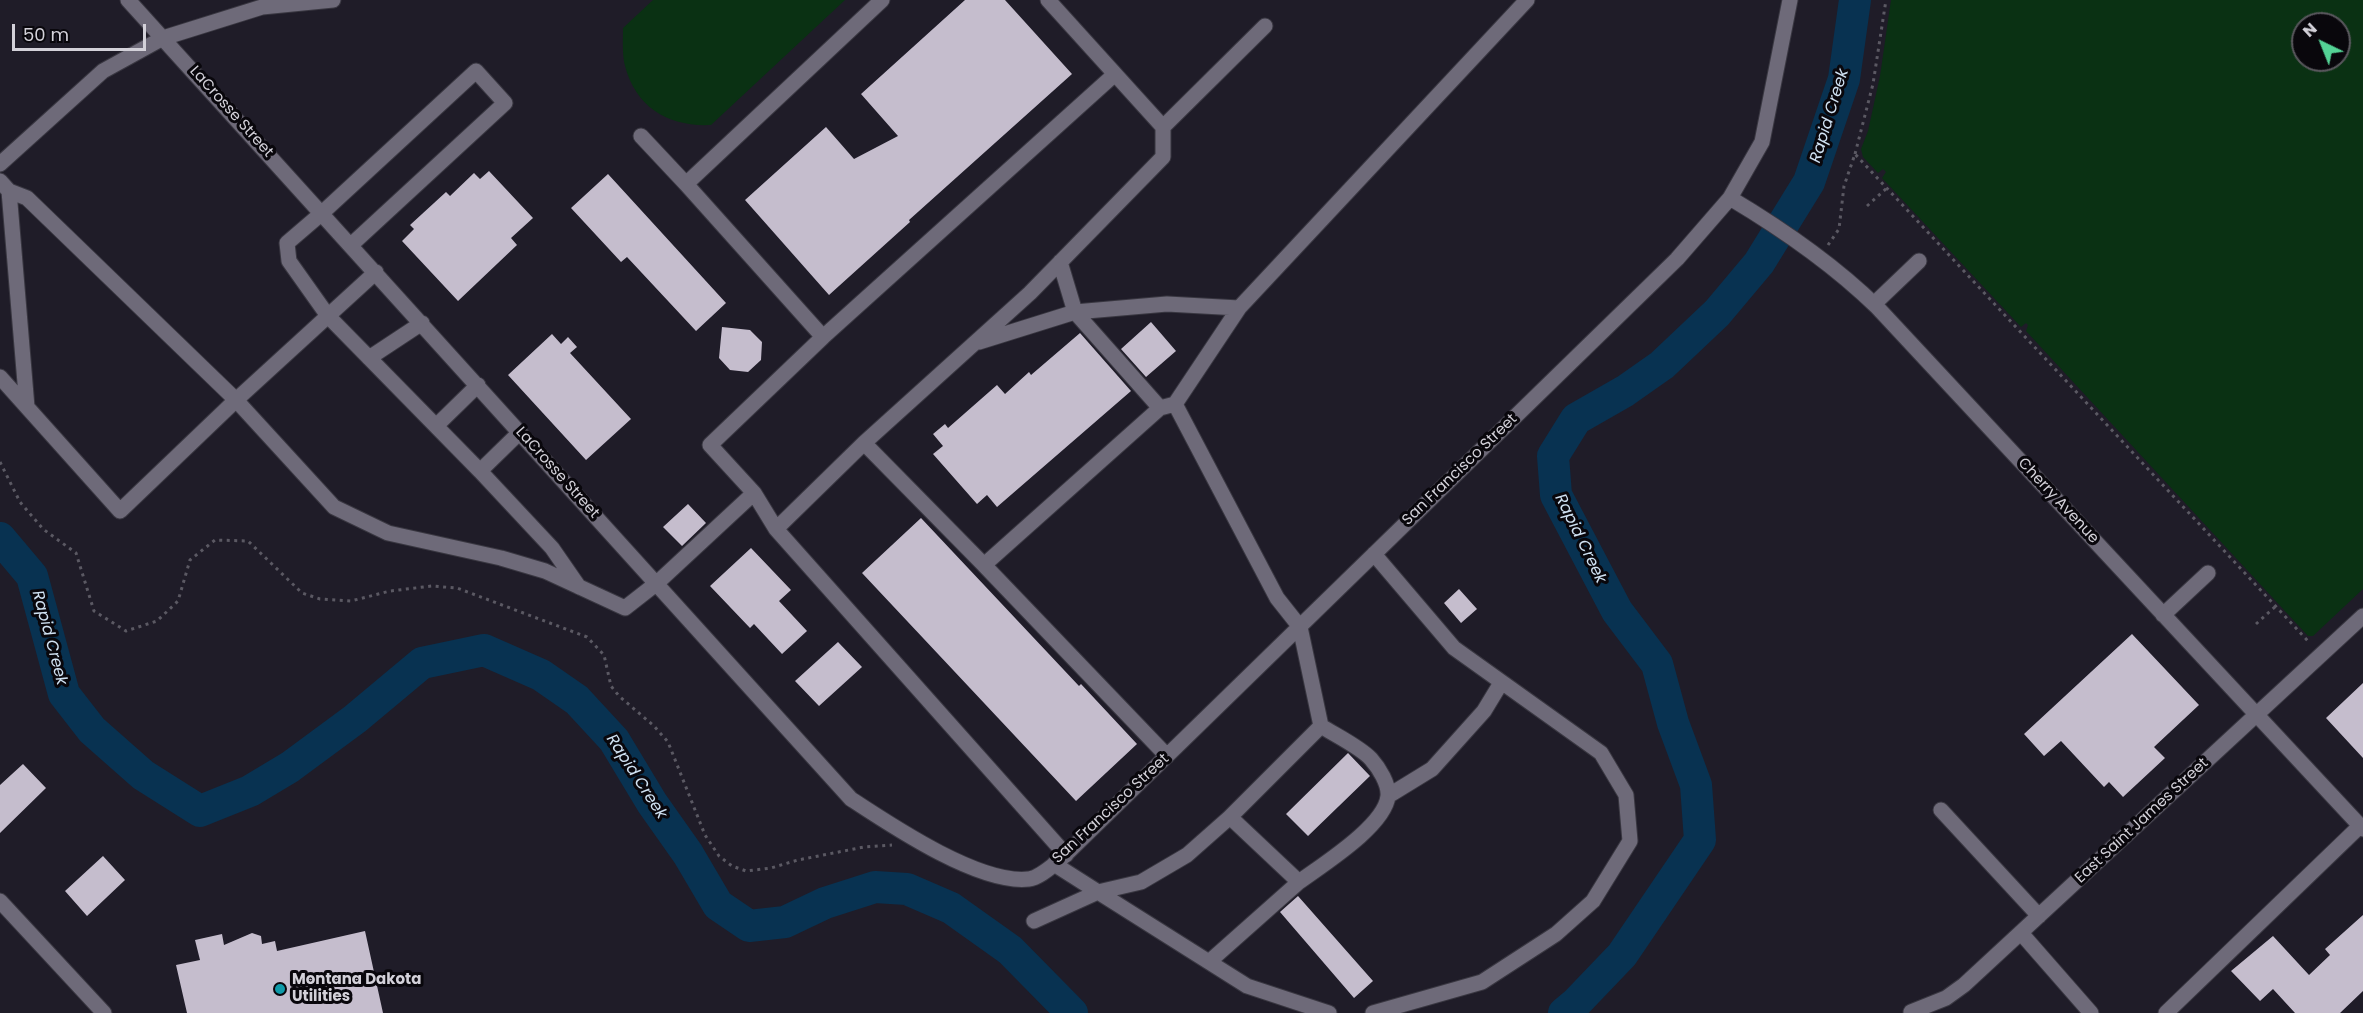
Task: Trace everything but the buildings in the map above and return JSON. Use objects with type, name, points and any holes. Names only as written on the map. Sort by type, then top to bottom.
[{"type":"street","name":"LaCrosse Street","points":[[128,0],[851,799],[910,838],[992,875],[1030,879]]},
{"type":"street","points":[[0,164],[103,71],[163,38],[262,7],[333,0]]},
{"type":"street","points":[[686,184],[882,0]]},
{"type":"street","points":[[776,529],[864,442],[1030,293],[1163,157],[1163,127],[1048,0]]},
{"type":"street","points":[[984,565],[1168,406],[1239,308],[1527,0]]},
{"type":"street","name":"San Francisco Street","points":[[1030,879],[1060,860],[1300,627],[1677,259],[1730,198],[1762,142],[1790,0]]},
{"type":"street","points":[[1163,127],[1265,26]]},
{"type":"street","points":[[351,245],[506,103],[476,71],[322,213],[286,243],[289,261],[328,316],[552,548],[579,587]]},
{"type":"street","points":[[1115,74],[823,337],[710,445],[754,493],[776,529],[1060,860],[1098,892],[1247,986],[1329,1013]]},
{"type":"street","points":[[641,136],[823,337]]},
{"type":"street","points":[[5,186],[27,198],[236,400],[334,507],[388,533],[501,558],[545,571],[625,608],[657,583],[754,493]]},
{"type":"street","points":[[5,186],[27,407]]},
{"type":"street","name":"Cherry Avenue","points":[[1730,198],[1825,253],[2362,828]]},
{"type":"street","points":[[1874,304],[1919,261]]},
{"type":"street","points":[[1060,262],[1075,312],[1168,406],[1277,597],[1300,627],[1321,726],[1371,758],[1383,777],[1388,796],[1381,814],[1352,844],[1299,882],[1210,962]]},
{"type":"street","points":[[0,377],[120,511],[236,400],[376,272]]},
{"type":"street","points":[[974,344],[1075,312],[1167,304],[1239,308]]},
{"type":"street","points":[[369,358],[422,323]]},
{"type":"street","points":[[436,426],[477,385]]},
{"type":"street","points":[[480,471],[520,432]]},
{"type":"street","points":[[864,442],[1167,756]]},
{"type":"street","points":[[1373,1013],[1482,982],[1546,940],[1593,901],[1630,841],[1626,795],[1601,753],[1454,648],[1374,554]]},
{"type":"street","points":[[2163,615],[2208,573]]},
{"type":"street","name":"East Saint James Street","points":[[1911,1012],[1946,998],[1964,985],[2363,616]]},
{"type":"street","points":[[1388,796],[1432,770],[1484,711],[1501,683]]},
{"type":"street","points":[[1034,921],[1098,892],[1141,882],[1187,855],[1230,817],[1321,726]]},
{"type":"street","points":[[1941,810],[2039,916]]},
{"type":"street","points":[[1230,817],[1299,882]]},
{"type":"street","points":[[2166,1013],[2362,828]]},
{"type":"street","points":[[0,901],[104,1013]]},
{"type":"street","points":[[2021,933],[2091,1013]]},
{"type":"path","points":[[1825,253],[1839,229],[1844,186],[1874,84],[1886,0]]},
{"type":"path","points":[[1855,154],[2308,641]]},
{"type":"path","points":[[1868,206],[1887,188]]},
{"type":"path","points":[[0,462],[20,502],[44,529],[76,553],[94,611],[126,631],[157,621],[178,601],[190,560],[214,540],[248,541],[302,593],[320,599],[351,601],[390,591],[432,586],[457,588],[587,637],[604,655],[611,686],[668,742],[679,765],[686,792],[705,836],[719,856],[732,866],[746,871],[771,868],[798,860],[864,847],[898,844],[910,838]]},
{"type":"path","points":[[2256,624],[2276,606]]},
{"type":"green space","points":[[653,0],[845,0],[711,125],[696,125],[681,123],[656,112],[646,104],[630,81],[624,61],[623,28]]},
{"type":"green space","points":[[1891,0],[2363,0],[2363,589],[2313,636],[2308,636],[2026,331],[2028,325],[2026,323],[2021,327],[1882,178],[1886,172],[1883,169],[1878,173],[1863,157],[1861,149],[1868,131],[1880,76]]},
{"type":"waterway","name":"Rapid Creek","points":[[1564,1013],[1622,955],[1700,840],[1696,785],[1673,723],[1657,664],[1617,611],[1556,495],[1553,456],[1576,419],[1625,391],[1662,365],[1717,313],[1759,263],[1809,182],[1844,79],[1855,0]]},
{"type":"waterway","name":"Rapid Creek","points":[[0,538],[32,576],[64,694],[92,730],[143,775],[200,811],[250,791],[290,767],[355,719],[422,663],[484,650],[541,675],[577,700],[614,740],[652,803],[688,854],[718,905],[749,926],[785,922],[825,903],[875,887],[907,889],[951,908],[1010,950],[1072,1013]]},
{"type":"place","name":"Montana Dakota Utilities","points":[[280,989]]}]
